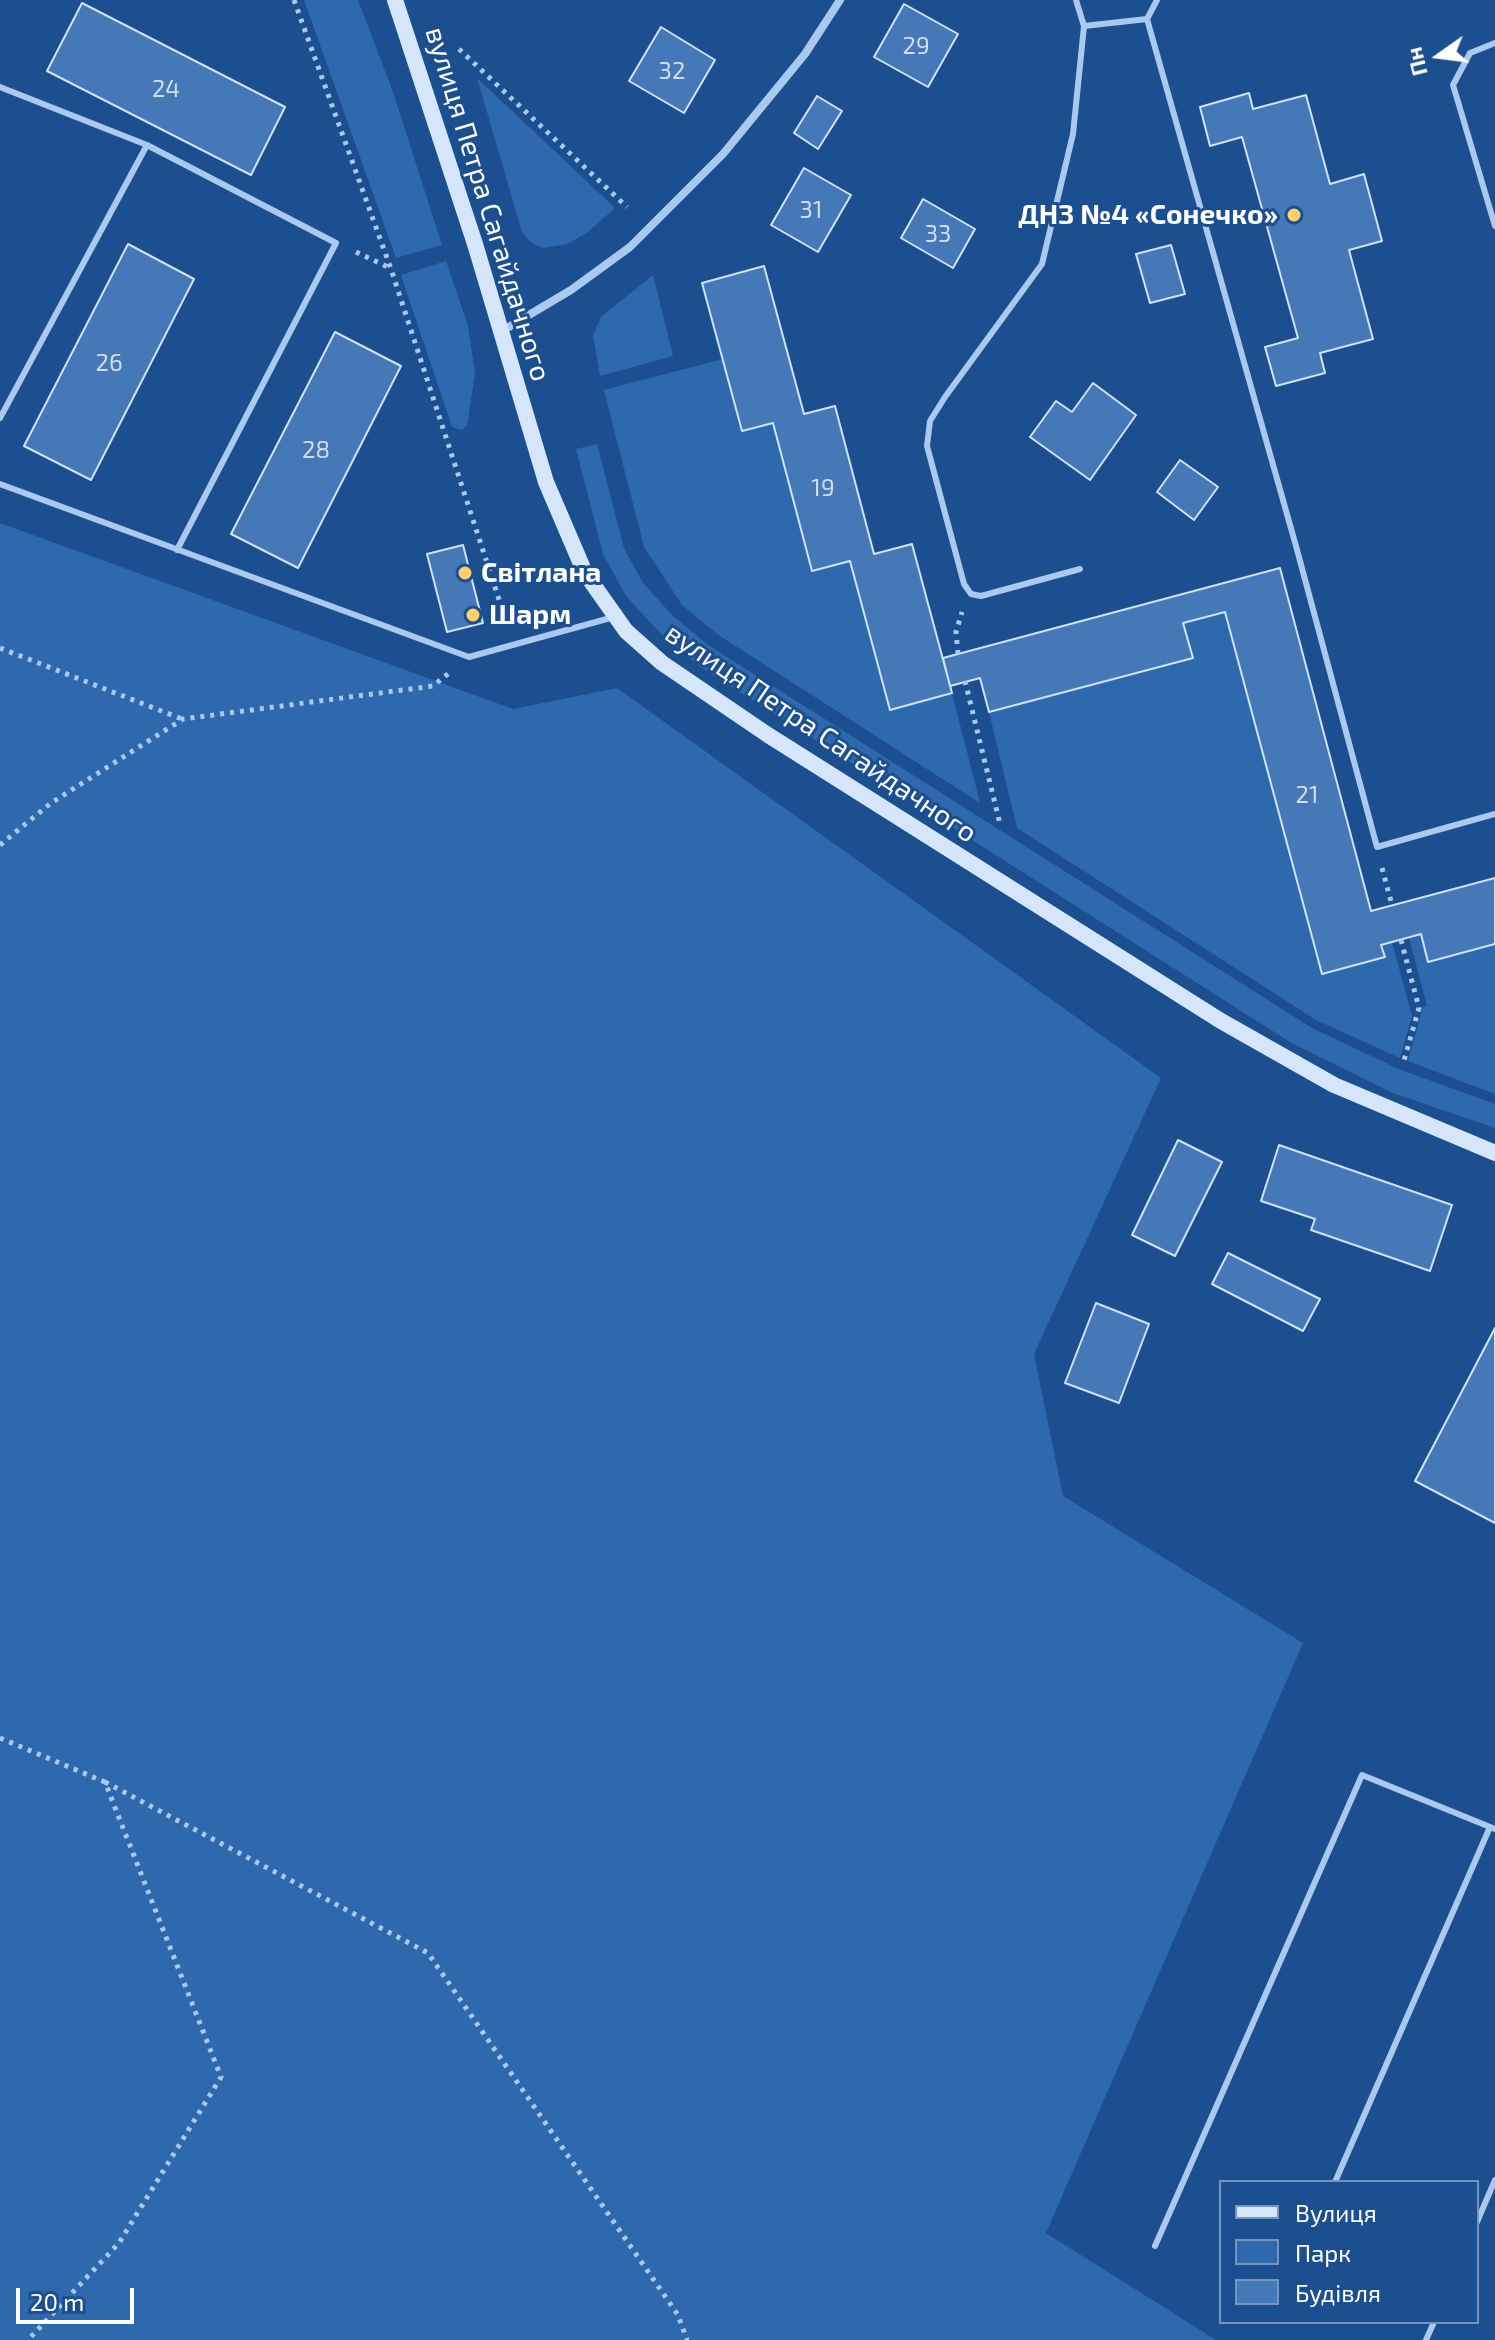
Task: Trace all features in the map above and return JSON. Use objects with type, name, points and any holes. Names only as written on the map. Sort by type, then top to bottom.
[{"type":"main road","name":"вулиця Петра Сагайдачного","points":[[395,0],[557,511],[585,573],[614,617],[662,663],[768,735],[1221,1021],[1334,1085],[1449,1137],[1495,1153]]},
{"type":"street","points":[[502,331],[571,290],[630,247],[723,154],[805,54],[840,0]]},
{"type":"lane","points":[[1076,0],[1084,26],[1073,134],[1042,264],[930,421],[927,446],[964,584],[971,594],[981,596],[1080,569]]},
{"type":"lane","points":[[1157,0],[1147,19],[1296,546],[1377,847],[1495,814]]},
{"type":"lane","points":[[1084,26],[1147,19]]},
{"type":"lane","points":[[1495,43],[1470,53],[1453,85],[1493,210],[1495,226]]},
{"type":"lane","points":[[0,87],[147,145],[336,243],[177,550]]},
{"type":"lane","points":[[0,418],[147,145]]},
{"type":"lane","points":[[0,484],[469,657],[614,617]]},
{"type":"lane","points":[[1155,2246],[1362,1775],[1492,1828],[1336,2180]]},
{"type":"lane","points":[[1479,2217],[1495,2180]]},
{"type":"path","points":[[294,0],[391,269],[513,645]]},
{"type":"path","points":[[459,49],[627,207]]},
{"type":"path","points":[[336,243],[391,269]]},
{"type":"path","points":[[958,654],[956,632],[971,594]]},
{"type":"path","points":[[0,648],[183,719]]},
{"type":"path","points":[[0,845],[51,803],[183,719],[433,686],[469,657]]},
{"type":"path","points":[[965,681],[1000,824]]},
{"type":"path","points":[[1377,847],[1392,905]]},
{"type":"path","points":[[1401,940],[1419,1008],[1403,1064]]},
{"type":"path","points":[[0,1738],[105,1782],[428,1953],[678,2315],[687,2340]]},
{"type":"path","points":[[28,2340],[119,2243],[221,2077],[105,1782]]},
{"type":"green space","points":[[304,0],[358,0],[393,92],[442,245],[396,258]]},
{"type":"green space","points":[[477,78],[615,208],[588,232],[567,244],[543,248],[532,243],[522,232]]},
{"type":"green space","points":[[446,261],[468,326],[475,374],[467,426],[462,430],[452,427],[401,275]]},
{"type":"green space","points":[[653,275],[673,356],[600,376],[593,335],[601,317]]},
{"type":"green space","points":[[723,359],[742,431],[773,423],[812,570],[850,561],[891,710],[952,693],[980,803],[720,636],[682,605],[644,547],[604,390]]},
{"type":"green space","points":[[597,444],[624,548],[643,583],[673,616],[708,645],[1312,1028],[1401,1070],[1495,1104],[1495,1128],[1393,1093],[1293,1044],[700,667],[659,632],[626,596],[603,554],[576,449]]},
{"type":"green space","points":[[0,523],[513,709],[617,688],[1161,1078],[1034,1354],[1063,1496],[1303,1643],[1046,2233],[1216,2340],[0,2340]]},
{"type":"green space","points":[[1225,612],[1322,974],[1384,957],[1381,945],[1392,942],[1412,1016],[1400,1058],[1316,1020],[1017,828],[989,712],[1192,658],[1183,623]]},
{"type":"green space","points":[[1421,934],[1429,962],[1495,944],[1495,1094],[1408,1061],[1423,1007],[1427,1006],[1409,938]]},
{"type":"building","points":[[82,3],[285,107],[251,175],[47,71]]},
{"type":"building","points":[[904,4],[958,34],[928,87],[874,57]]},
{"type":"building","points":[[661,27],[715,60],[684,113],[629,81]]},
{"type":"building","points":[[1249,93],[1253,109],[1306,95],[1330,184],[1364,174],[1382,241],[1349,250],[1373,339],[1320,353],[1325,373],[1276,386],[1265,347],[1298,338],[1242,137],[1210,146],[1200,107]]},
{"type":"building","points":[[817,96],[842,111],[818,149],[794,133]]},
{"type":"building","points":[[804,168],[851,195],[818,252],[771,225]]},
{"type":"building","points":[[923,199],[975,229],[953,268],[901,238]]},
{"type":"building","points":[[128,244],[194,279],[91,480],[24,446]]},
{"type":"building","points":[[1171,245],[1185,294],[1150,303],[1136,254]]},
{"type":"building","points":[[764,266],[804,414],[835,406],[874,554],[912,544],[952,693],[890,710],[850,561],[812,571],[773,423],[742,431],[702,283]]},
{"type":"building","points":[[335,332],[401,366],[298,568],[231,534]]},
{"type":"building","points":[[1093,383],[1136,415],[1090,480],[1030,437],[1056,401],[1072,412]]},
{"type":"building","points":[[1180,460],[1218,487],[1194,520],[1157,492]]},
{"type":"building","points":[[463,545],[483,623],[447,632],[427,554]]},
{"type":"building","points":[[1280,568],[1371,911],[1495,878],[1495,944],[1428,962],[1421,934],[1381,945],[1385,957],[1322,974],[1225,612],[1183,623],[1193,658],[989,712],[980,678],[950,686],[943,658]]},
{"type":"building","points":[[1178,1140],[1222,1162],[1175,1256],[1132,1235]]},
{"type":"building","points":[[1279,1145],[1452,1205],[1430,1271],[1311,1230],[1315,1219],[1261,1201]]},
{"type":"building","points":[[1228,1253],[1320,1299],[1303,1331],[1212,1284]]},
{"type":"building","points":[[1096,1303],[1149,1324],[1119,1403],[1065,1383]]},
{"type":"building","points":[[1495,1328],[1495,1523],[1415,1481]]},
{"type":"place","name":"ДНЗ №4 «Сонечко»","points":[[1294,215]]},
{"type":"place","name":"Світлана","points":[[465,573]]},
{"type":"place","name":"Шарм","points":[[473,615]]}]
